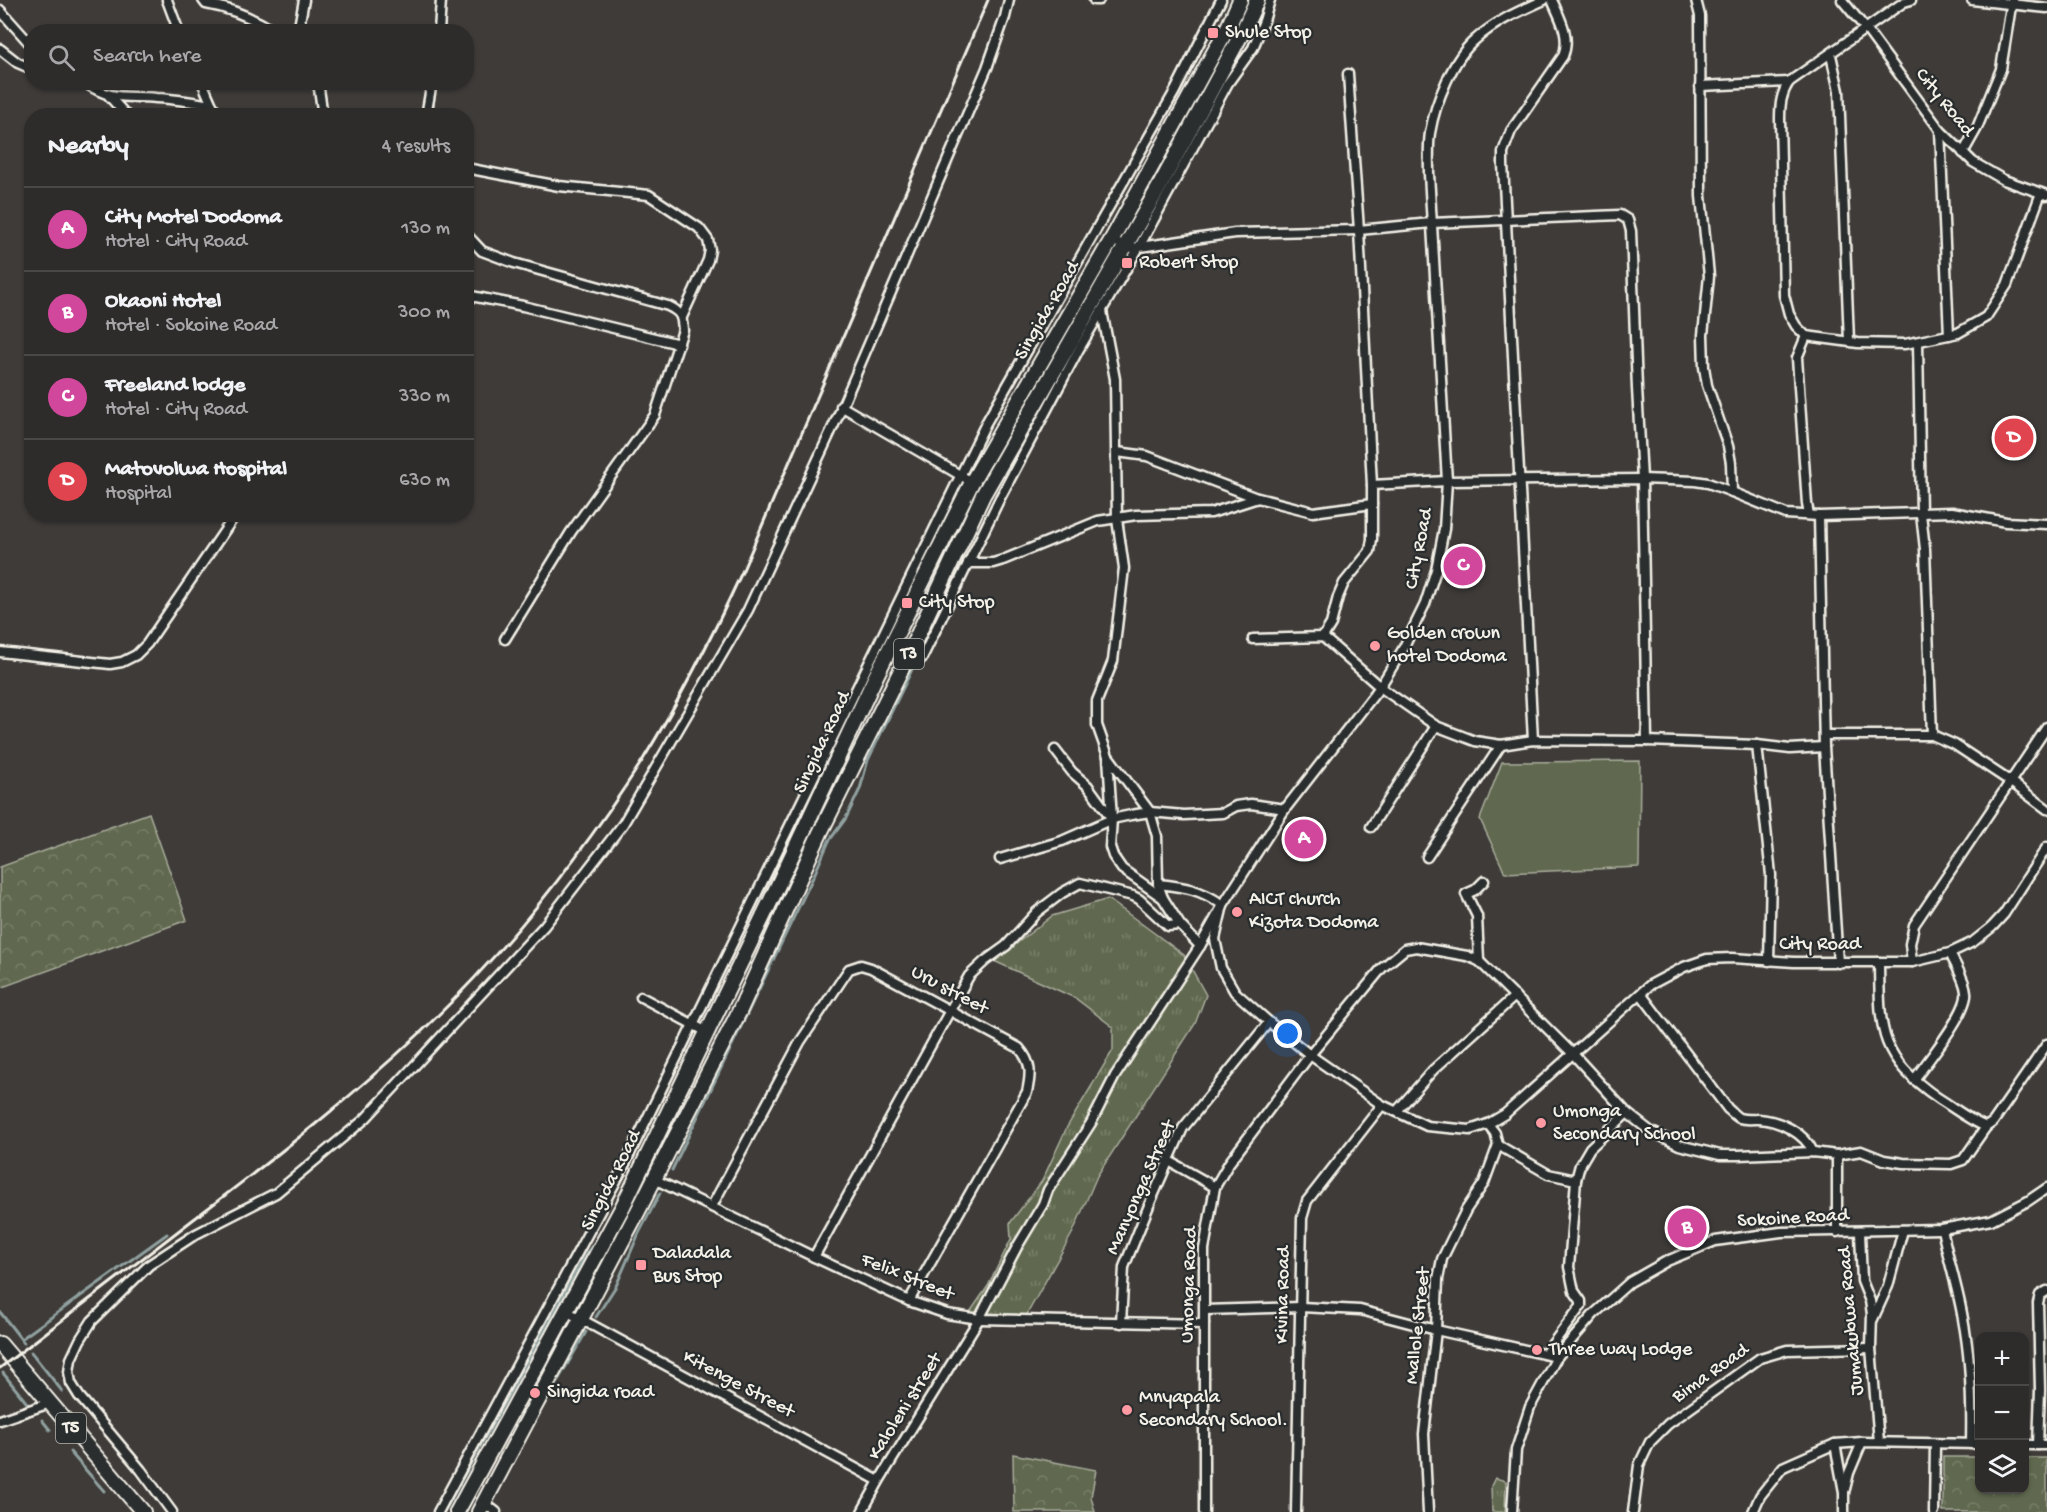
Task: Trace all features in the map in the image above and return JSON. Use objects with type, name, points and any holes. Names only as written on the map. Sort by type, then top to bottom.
[{"type":"highway","name":"Singida Road","points":[[457,1512],[623,1206],[700,1028],[875,678],[967,479],[1112,239],[1229,25],[1240,0]]},
{"type":"highway","name":"Singida Road","points":[[482,1508],[582,1319],[739,1012],[820,833],[906,660],[983,495],[1132,247],[1257,0]]},
{"type":"highway","name":"T5","points":[[0,1344],[143,1512]]},
{"type":"street","points":[[167,0],[176,24]]},
{"type":"street","points":[[203,0],[206,4],[219,6],[259,24]]},
{"type":"street","points":[[300,24],[304,0]]},
{"type":"street","points":[[439,24],[441,0]]},
{"type":"street","points":[[172,1512],[71,1383],[69,1372],[71,1359],[80,1340],[92,1321],[149,1265],[196,1234],[276,1193],[365,1119],[544,926],[623,824],[748,610],[842,406],[987,68],[1009,0]]},
{"type":"street","points":[[1094,0],[1099,0]]},
{"type":"street","points":[[842,406],[967,479],[986,423],[1175,91],[1221,0]]},
{"type":"street","points":[[906,660],[916,662],[922,658],[1005,488],[1102,311],[1132,247],[1228,83],[1253,48],[1270,0]]},
{"type":"street","name":"City Road","points":[[1544,0],[1508,16],[1475,39],[1457,60],[1440,99],[1431,132],[1429,174],[1447,481],[1444,529],[1433,579],[1425,604],[1403,649],[1380,687],[1285,809],[1223,905],[1215,939],[1221,968],[1235,992],[1310,1055],[1382,1105],[1427,1126],[1470,1130],[1488,1124],[1505,1114],[1650,986],[1684,967],[1707,959],[1732,958],[1769,962],[1912,962],[1950,953],[1973,942],[2004,914],[2047,847]]},
{"type":"street","points":[[1533,740],[1503,164],[1506,142],[1511,131],[1563,56],[1566,48],[1563,25],[1552,0]]},
{"type":"street","points":[[1696,0],[1700,16],[1701,196],[1709,276],[1703,335],[1704,367],[1707,385],[1728,446],[1732,492]]},
{"type":"street","name":"City Road","points":[[1842,0],[1940,130],[1963,153],[1973,162],[2004,180],[2044,194]]},
{"type":"street","points":[[1972,0],[2012,2],[2047,8]]},
{"type":"street","points":[[1906,1],[1789,82],[1780,101],[1784,295],[1789,314],[1796,326],[1806,336],[1858,344],[1905,344],[1958,333],[1986,317],[2007,285],[2044,194]]},
{"type":"street","points":[[1963,153],[1977,128],[2001,69],[2012,2]]},
{"type":"street","points":[[0,10],[24,37]]},
{"type":"street","points":[[0,49],[24,66]]},
{"type":"street","points":[[1831,55],[1839,91],[1849,341]]},
{"type":"street","points":[[1323,637],[1330,624],[1344,583],[1370,551],[1372,539],[1372,485],[1359,230],[1348,74]]},
{"type":"street","points":[[1700,86],[1789,82]]},
{"type":"street","points":[[94,90],[109,96],[153,98],[212,105]]},
{"type":"street","points":[[205,90],[214,108]]},
{"type":"street","points":[[319,90],[322,108]]},
{"type":"street","points":[[427,108],[431,90]]},
{"type":"street","points":[[109,96],[120,108]]},
{"type":"street","points":[[1940,130],[1949,335]]},
{"type":"street","points":[[474,172],[560,186],[649,195],[699,228],[708,240],[710,250],[708,260],[682,317]]},
{"type":"street","points":[[1112,239],[1132,247],[1235,233],[1359,230],[1431,224],[1620,215],[1628,220],[1631,231],[1636,388],[1642,479],[1647,741]]},
{"type":"street","points":[[474,242],[482,251],[514,263],[668,306],[679,311],[682,317],[683,330],[655,415],[571,532],[505,639]]},
{"type":"street","points":[[474,297],[524,306],[679,344]]},
{"type":"street","points":[[1102,311],[1115,379],[1117,519],[1124,568],[1113,661],[1097,701],[1097,725],[1108,756],[1112,819],[1110,848],[1122,869],[1163,898]]},
{"type":"street","points":[[1806,336],[1797,358],[1797,369],[1807,504],[1814,515],[1824,747],[1838,963]]},
{"type":"street","points":[[1918,342],[1921,514],[1932,735]]},
{"type":"street","points":[[1117,452],[1148,456],[1258,498],[1313,512],[1372,504]]},
{"type":"street","points":[[1372,485],[1520,480],[1695,481],[1708,483],[1786,514],[1952,512],[2006,522],[2047,524]]},
{"type":"street","points":[[968,563],[993,563],[1004,560],[1098,521],[1147,514],[1211,513],[1258,498]]},
{"type":"street","points":[[0,652],[110,664],[136,656],[164,621],[231,522]]},
{"type":"street","points":[[1253,639],[1323,637],[1380,687],[1436,726],[1475,741],[1501,745],[1533,740],[1647,741],[1757,745],[1790,749],[1824,747]]},
{"type":"street","points":[[1371,827],[1436,726]]},
{"type":"street","points":[[1912,962],[1910,945],[1914,925],[2047,727]]},
{"type":"street","points":[[1824,735],[1932,735],[1955,745],[2047,809]]},
{"type":"street","points":[[1427,857],[1501,745]]},
{"type":"street","points":[[1757,745],[1771,875],[1769,962]]},
{"type":"street","points":[[1055,750],[1072,772],[1088,786],[1112,819]]},
{"type":"street","points":[[1108,756],[1150,812],[1157,836],[1158,884],[1163,898],[1180,925],[1200,946]]},
{"type":"street","points":[[1000,859],[1062,841],[1112,819],[1150,812],[1184,815],[1223,813],[1236,806],[1251,804],[1285,809]]},
{"type":"street","points":[[1479,961],[1476,916],[1466,894],[1485,881]]},
{"type":"street","points":[[814,1257],[969,976],[1006,946],[1037,912],[1080,883],[1132,896],[1139,899],[1168,926],[1180,925]]},
{"type":"street","points":[[1158,884],[1189,888],[1208,895],[1223,905]]},
{"type":"street","name":"Kaloleni street","points":[[862,1512],[879,1480],[979,1319],[1017,1247],[1043,1204],[1048,1190],[1090,1123],[1120,1068],[1200,946],[1223,905]]},
{"type":"street","points":[[1310,1055],[1382,968],[1405,949],[1416,948],[1467,956],[1479,961],[1515,996],[1574,1055],[1627,1113],[1650,1131],[1679,1145],[1720,1155],[1813,1152],[1837,1155],[1861,1151],[1884,1160],[1903,1163],[1951,1164],[1964,1160],[2047,1044]]},
{"type":"street","points":[[1914,1080],[1966,1002],[1964,984],[1950,953]]},
{"type":"street","points":[[1879,962],[1880,1014],[1883,1035],[1896,1060],[1914,1080],[1974,1122],[1986,1127]]},
{"type":"street","name":"Uru street","points":[[712,1206],[800,1042],[849,969],[861,965],[871,968],[1019,1048],[1028,1061],[1031,1074],[1027,1092],[909,1301]]},
{"type":"street","points":[[1641,994],[1728,1109],[1737,1117],[1766,1120],[1782,1125],[1801,1135],[1809,1143],[1813,1152]]},
{"type":"street","points":[[1397,1111],[1433,1070],[1515,996]]},
{"type":"street","points":[[438,1512],[700,1028],[641,997]]},
{"type":"street","name":"Manyonga Street","points":[[1121,1323],[1124,1267],[1183,1128],[1269,1022]]},
{"type":"street","name":"Umonga Road","points":[[1204,1512],[1204,1249],[1215,1187],[1229,1163],[1310,1055]]},
{"type":"street","name":"Kivina Road","points":[[1296,1512],[1302,1218],[1307,1201],[1382,1105]]},
{"type":"street","points":[[1545,1354],[1581,1306],[1581,1301],[1574,1291],[1569,1267],[1576,1180],[1580,1165],[1590,1148],[1627,1113]]},
{"type":"street","points":[[1488,1124],[1495,1133],[1498,1145],[1548,1174],[1576,1180]]},
{"type":"street","name":"Mallole Street","points":[[1428,1512],[1424,1434],[1436,1330],[1438,1279],[1442,1258],[1466,1210],[1484,1183],[1498,1145]]},
{"type":"street","points":[[1837,1155],[1837,1232]]},
{"type":"street","points":[[1169,1161],[1215,1187]]},
{"type":"street","name":"Felix Street","points":[[654,1179],[909,1301],[947,1314],[979,1319],[1204,1324]]},
{"type":"street","name":"Sokoine Road","points":[[1512,1512],[1516,1450],[1530,1407],[1557,1357],[1604,1305],[1630,1282],[1667,1261],[1715,1241],[1781,1232],[1942,1229],[1991,1220],[2028,1201],[2047,1188]]},
{"type":"street","points":[[1753,1512],[1760,1496],[1783,1467],[1835,1444],[1879,1442],[1975,1444],[1969,1359],[1963,1319],[1942,1229]]},
{"type":"street","points":[[1872,1323],[1888,1286],[1903,1230]]},
{"type":"street","name":"Jumakubwa Road","points":[[1860,1232],[1862,1281],[1870,1301],[1872,1323],[1871,1348],[1879,1442]]},
{"type":"street","points":[[2042,1445],[2037,1303],[2040,1295],[2047,1291]]},
{"type":"street","points":[[1205,1310],[1300,1307],[1360,1310],[1436,1330],[1557,1357]]},
{"type":"street","name":"Kitenge Street","points":[[566,1311],[879,1480]]},
{"type":"street","name":"Bima Road","points":[[1633,1512],[1639,1465],[1650,1442],[1668,1425],[1760,1359],[1787,1350],[1871,1348]]},
{"type":"street","points":[[0,1420],[50,1403]]},
{"type":"street","points":[[1844,1492],[1862,1442]]},
{"type":"street","points":[[1835,1444],[1844,1492],[1844,1512]]},
{"type":"street","points":[[1934,1512],[1935,1444]]},
{"type":"street","points":[[482,1508],[496,1512]]},
{"type":"green space","points":[[1640,761],[1639,867],[1505,873],[1480,819],[1502,762]]},
{"type":"green space","points":[[149,813],[187,920],[0,988],[0,867]]},
{"type":"green space","points":[[1108,899],[1184,955],[1206,995],[1195,1024],[1097,1176],[1073,1232],[1026,1316],[970,1312],[988,1286],[1011,1239],[1010,1223],[1042,1181],[1067,1127],[1113,1050],[1113,1027],[1075,998],[994,961],[1052,916]]},
{"type":"green space","points":[[1013,1454],[1096,1470],[1091,1497],[1095,1512],[1014,1512]]},
{"type":"green space","points":[[1943,1457],[1975,1457],[1975,1494],[2029,1494],[2029,1458],[2047,1458],[2047,1512],[1943,1512]]},
{"type":"green space","points":[[1495,1478],[1506,1481],[1505,1512],[1492,1512],[1491,1486]]},
{"type":"waterway","points":[[918,657],[961,567]]},
{"type":"waterway","points":[[672,1170],[829,841],[846,818],[860,789],[868,760],[915,663]]},
{"type":"waterway","points":[[847,722],[868,677]]},
{"type":"waterway","points":[[596,1317],[616,1286],[639,1233],[660,1193]]},
{"type":"waterway","points":[[21,1339],[167,1234]]},
{"type":"waterway","points":[[444,1512],[586,1254],[598,1238]]},
{"type":"waterway","points":[[0,1312],[24,1343]]},
{"type":"waterway","points":[[539,1413],[586,1332]]},
{"type":"waterway","points":[[31,1352],[62,1391]]},
{"type":"waterway","points":[[3,1373],[30,1407]]},
{"type":"waterway","points":[[42,1420],[50,1430]]},
{"type":"waterway","points":[[70,1452],[104,1491]]},
{"type":"railway","points":[[0,1368],[287,1147],[395,1056],[482,970],[567,869],[618,798],[670,715],[732,594],[988,0]]},
{"type":"place","name":"Shule Stop","points":[[1213,33]]},
{"type":"place","name":"Robert Stop","points":[[1127,263]]},
{"type":"place","name":"Matovolwa Hospital","points":[[2014,438]]},
{"type":"place","name":"Freeland lodge","points":[[1463,566]]},
{"type":"place","name":"City Stop","points":[[907,603]]},
{"type":"place","name":"Golden crown hotel Dodoma","points":[[1375,646]]},
{"type":"place","name":"City Motel Dodoma","points":[[1304,839]]},
{"type":"place","name":"AICT church Kizota Dodoma","points":[[1237,912]]},
{"type":"place","name":"Umonga Secondary School","points":[[1541,1123]]},
{"type":"place","name":"Okaoni Hotel","points":[[1687,1228]]},
{"type":"place","name":"Daladala Bus Stop","points":[[641,1265]]},
{"type":"place","name":"Three way Lodge","points":[[1537,1350]]},
{"type":"place","name":"Singida road","points":[[535,1393]]},
{"type":"place","name":"Mnyapala Secondary School.","points":[[1127,1410]]}]
